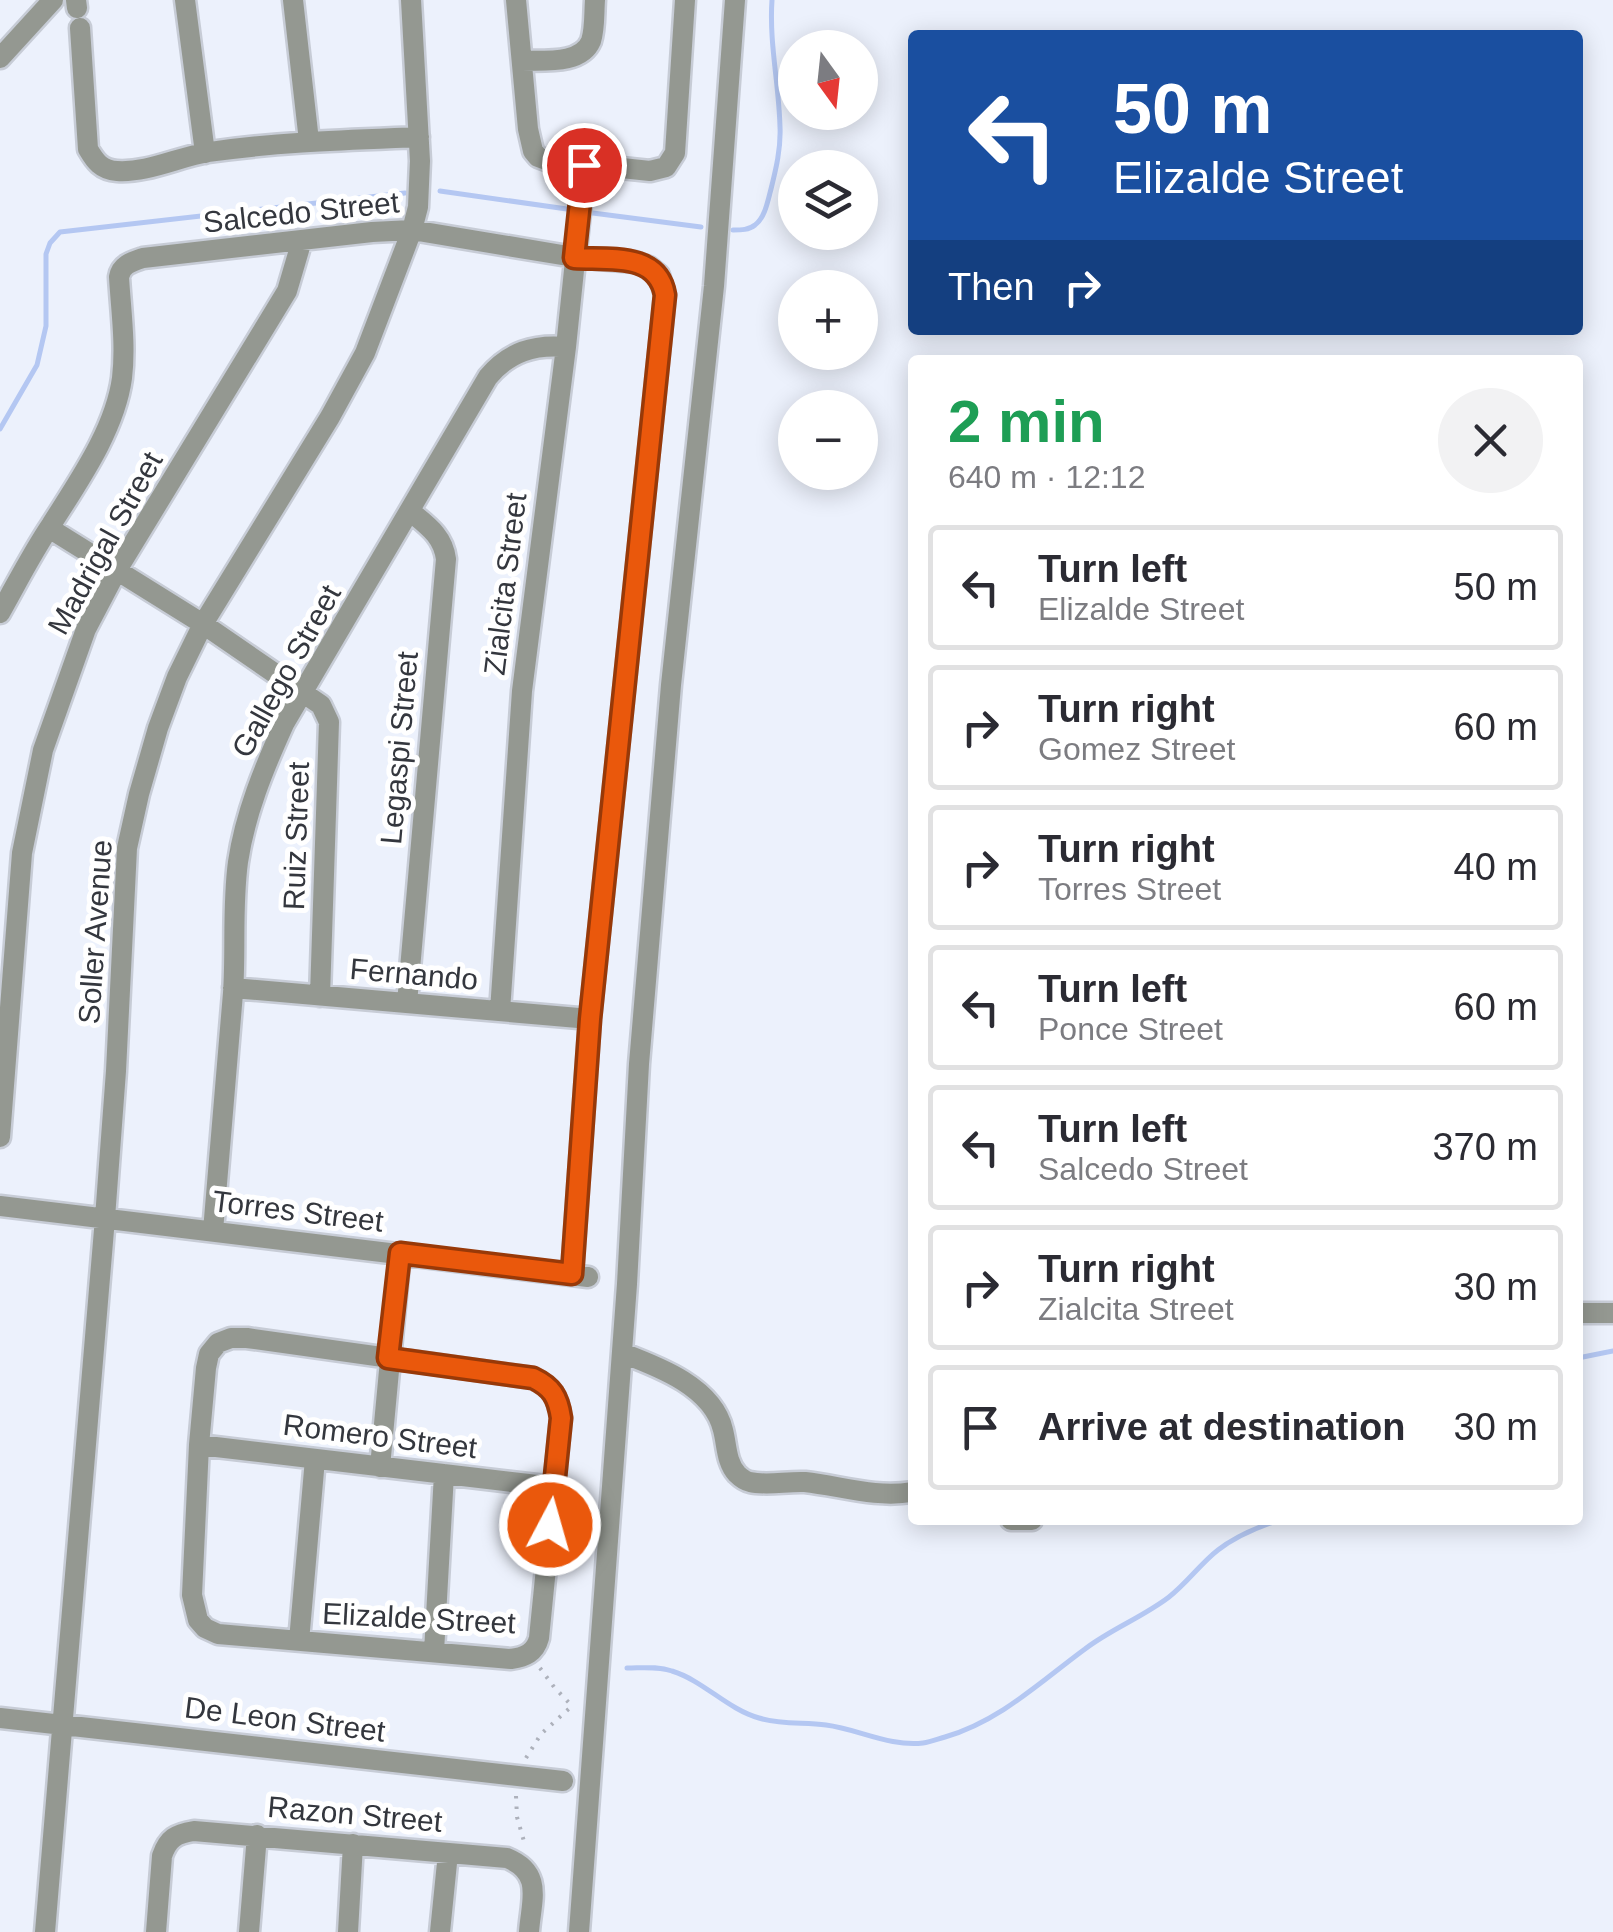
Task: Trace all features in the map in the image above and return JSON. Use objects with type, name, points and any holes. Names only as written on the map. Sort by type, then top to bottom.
[{"type":"street","points":[[0,58],[53,0]]},
{"type":"street","points":[[185,0],[205,152]]},
{"type":"street","points":[[293,0],[310,141]]},
{"type":"street","name":"Soller Avenue","points":[[45,1932],[106,1218],[127,848],[138,794],[177,677],[203,624],[366,353],[412,230],[420,183],[420,137],[411,0]]},
{"type":"street","points":[[516,0],[528,129],[538,157],[659,171],[671,162],[674,153],[684,0]]},
{"type":"street","points":[[522,60],[567,58],[588,48],[595,0]]},
{"type":"street","points":[[579,1932],[639,1064],[670,686],[714,286],[735,0]]},
{"type":"street","points":[[78,12],[88,148],[96,163],[111,171],[130,171],[205,152],[310,141],[420,137]]},
{"type":"street","name":"Zialcita Street","points":[[500,1012],[522,691],[566,347],[584,165]]},
{"type":"street","name":"Salcedo Street","points":[[48,528],[79,482],[112,414],[122,381],[124,349],[119,277],[124,266],[142,258],[412,230],[574,258],[636,262],[659,275],[665,295],[590,1019]]},
{"type":"street","name":"Madrigal Street","points":[[0,1137],[22,853],[43,750],[86,629],[117,570],[287,291],[302,240]]},
{"type":"street","name":"Gallego Street","points":[[214,1231],[233,988],[236,880],[246,826],[273,748],[482,387],[504,360],[537,347],[566,347]]},
{"type":"street","name":"Legaspi Street","points":[[407,1003],[446,559],[441,541],[410,512]]},
{"type":"street","points":[[0,612],[48,528]]},
{"type":"street","name":"Ruiz Street","points":[[48,528],[203,624],[322,705],[330,722],[320,996]]},
{"type":"street","name":"Fernando","points":[[233,988],[590,1019]]},
{"type":"street","name":"Torres Street","points":[[0,1206],[580,1276],[590,1019]]},
{"type":"street","points":[[380,1467],[400,1253]]},
{"type":"street","points":[[1583,1313],[1613,1313]]},
{"type":"street","name":"Elizalde Street","points":[[246,1338],[388,1358],[533,1378],[554,1392],[561,1418],[539,1638],[537,1646],[522,1658],[218,1634],[198,1620],[192,1594],[199,1445],[210,1354],[218,1343],[246,1338]]},
{"type":"street","points":[[622,1353],[670,1374],[708,1400],[723,1428],[731,1466],[739,1477],[750,1482],[806,1482],[872,1494],[908,1493]]},
{"type":"street","name":"Romero Street","points":[[199,1445],[554,1488]]},
{"type":"street","points":[[299,1641],[315,1459]]},
{"type":"street","points":[[434,1652],[444,1474]]},
{"type":"street","name":"De Leon Street","points":[[0,1718],[562,1780]]},
{"type":"street","name":"Razon Street","points":[[156,1932],[162,1856],[171,1838],[194,1831],[508,1858],[529,1873],[534,1893],[530,1932]]},
{"type":"street","points":[[249,1932],[257,1836]]},
{"type":"street","points":[[348,1932],[353,1844]]},
{"type":"street","points":[[440,1932],[448,1853]]},
{"type":"path","points":[[530,1653],[572,1706]]},
{"type":"waterway","points":[[733,230],[750,228],[761,218],[778,158],[780,127],[772,0]]},
{"type":"waterway","points":[[440,191],[574,210]]},
{"type":"waterway","points":[[0,429],[37,365],[46,326],[46,254],[60,232],[405,193]]},
{"type":"waterway","points":[[585,212],[701,227]]},
{"type":"waterway","points":[[1583,1357],[1613,1351]]},
{"type":"waterway","points":[[627,1668],[672,1671],[747,1714],[767,1720],[826,1725],[911,1744],[928,1742],[965,1730],[1002,1711],[1095,1642],[1169,1597],[1225,1545],[1266,1525]]},
{"type":"route","points":[[550,1525],[561,1418],[554,1392],[533,1378],[388,1358],[400,1253],[572,1274],[590,1019],[665,295],[659,275],[649,266],[574,258],[584,165]]}]
